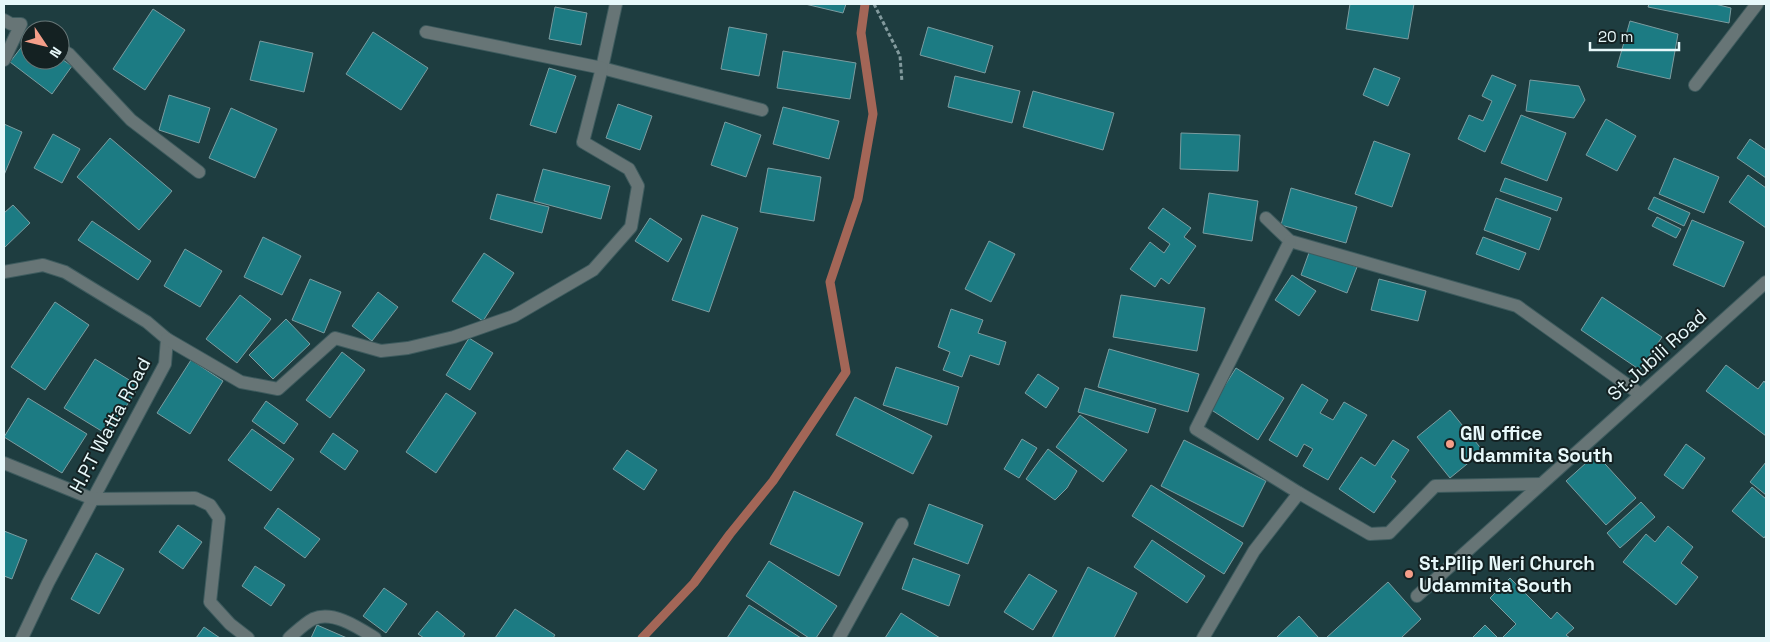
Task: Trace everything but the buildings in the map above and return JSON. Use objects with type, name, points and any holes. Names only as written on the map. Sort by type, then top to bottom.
[{"type":"street","points":[[167,339],[241,382],[278,389],[335,338],[381,351],[408,348],[454,337],[514,316],[593,270],[631,227],[638,186],[629,169],[583,142],[616,4]]},
{"type":"street","points":[[1695,85],[1757,4]]},
{"type":"street","points":[[4,20],[20,26]]},
{"type":"street","points":[[426,32],[602,68],[762,110]]},
{"type":"street","points":[[4,60],[20,36]]},
{"type":"street","points":[[70,55],[131,120],[199,172]]},
{"type":"street","points":[[1266,218],[1290,241],[1517,306],[1640,394]]},
{"type":"street","points":[[1290,241],[1196,429],[1299,493],[1370,534],[1389,533],[1435,486],[1541,484]]},
{"type":"street","name":"H.P.T Watta Road","points":[[4,272],[43,265],[65,272],[147,322],[167,339],[165,364],[48,583],[22,638]]},
{"type":"street","name":"St.Jubili Road","points":[[1417,596],[1766,282]]},
{"type":"street","points":[[4,463],[93,499],[195,498],[210,505],[219,518],[210,602],[230,624],[248,638]]},
{"type":"street","points":[[1203,638],[1254,551],[1299,493]]},
{"type":"street","points":[[839,638],[902,524]]},
{"type":"street","points":[[288,638],[314,618],[332,617],[353,624],[375,638]]},
{"type":"path","points":[[874,4],[900,56],[902,82]]},
{"type":"waterway","points":[[642,638],[694,583],[730,534],[773,481],[846,372],[830,282],[858,199],[873,114],[861,33],[865,4]]},
{"type":"place","name":"GN office Udammita South","points":[[1450,444]]},
{"type":"place","name":"St.Pilip Neri Church Udammita South","points":[[1409,574]]}]
